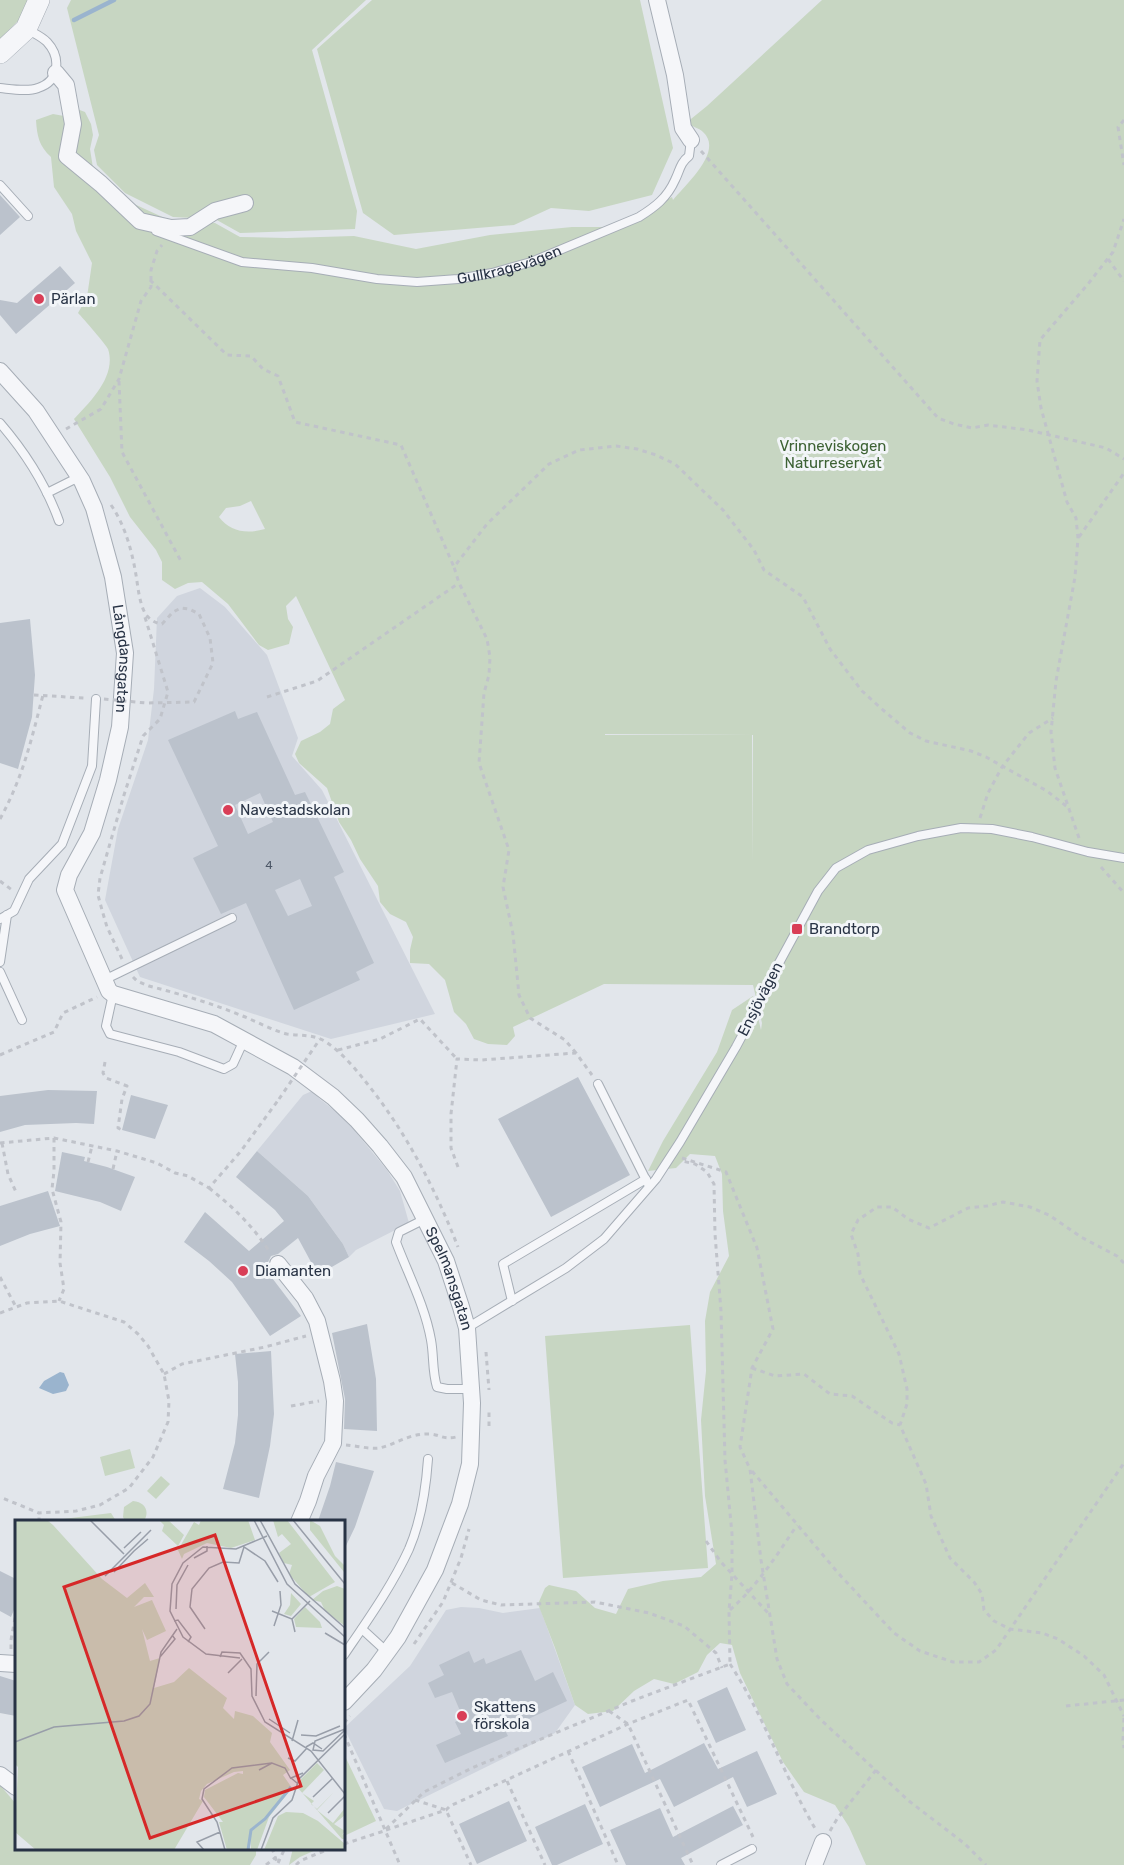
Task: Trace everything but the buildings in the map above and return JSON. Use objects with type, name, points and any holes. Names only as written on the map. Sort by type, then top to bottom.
[{"type":"street","points":[[0,53],[26,29],[39,0]]},
{"type":"street","points":[[657,0],[675,75],[683,128],[691,140]]},
{"type":"street","name":"Gullkragevägen","points":[[56,73],[66,85],[73,124],[67,156],[140,221]]},
{"type":"street","points":[[140,221],[171,228],[190,227],[215,211],[245,203]]},
{"type":"street","name":"Långdansgatan","points":[[0,371],[36,411],[79,477],[94,508],[105,541],[113,577],[124,653],[120,727],[108,780],[92,833],[69,876],[65,890],[109,988]]},
{"type":"street","name":"Spelmansgatan","points":[[109,988],[214,1024],[303,1074],[333,1096],[357,1120],[404,1177],[474,1323],[471,1389],[472,1439],[470,1464],[460,1504],[435,1570],[419,1600],[387,1652],[347,1708]]},
{"type":"street","points":[[278,1264],[305,1298],[317,1321],[335,1401],[333,1443],[316,1476],[299,1520]]},
{"type":"street","points":[[0,1775],[15,1786]]},
{"type":"street","points":[[814,1865],[823,1842]]},
{"type":"lane","name":"Gullkragevägen","points":[[26,29],[45,40],[56,54],[56,73]]},
{"type":"lane","points":[[0,88],[38,88],[51,81],[56,73]]},
{"type":"lane","name":"Gullkragevägen","points":[[140,221],[165,236],[242,262],[312,268],[389,281],[459,279],[531,262],[639,217],[663,200],[675,181],[681,164],[689,156],[691,140]]},
{"type":"lane","points":[[0,185],[28,216]]},
{"type":"lane","points":[[0,423],[26,456],[47,493],[59,521]]},
{"type":"lane","points":[[47,493],[79,477]]},
{"type":"lane","points":[[0,962],[4,917],[14,911],[28,879],[62,843],[92,766],[100,699]]},
{"type":"lane","name":"Ensjövägen","points":[[474,1323],[566,1268],[604,1239],[670,1157],[736,1047],[818,891],[836,868],[868,850],[961,828],[992,829],[1088,852],[1124,858]]},
{"type":"lane","points":[[232,918],[127,968],[109,988],[106,1026],[110,1034],[179,1052],[224,1069],[233,1064],[244,1040]]},
{"type":"lane","points":[[0,972],[22,1020]]},
{"type":"lane","points":[[512,1301],[503,1264],[647,1183],[598,1084]]},
{"type":"lane","points":[[425,1219],[399,1232],[396,1242],[420,1300],[431,1341],[433,1374],[437,1387],[471,1389]]},
{"type":"lane","points":[[345,1654],[362,1629],[409,1548],[427,1481],[428,1459]]},
{"type":"lane","points":[[362,1629],[387,1652]]},
{"type":"lane","points":[[721,1865],[752,1849]]},
{"type":"path","points":[[1124,120],[1118,127],[1124,165]]},
{"type":"path","points":[[691,140],[938,418],[972,428],[988,426],[1028,430],[1106,448],[1124,459]]},
{"type":"path","points":[[1124,219],[1113,252],[1040,340],[1036,381],[1041,408],[1067,502],[1076,518],[1078,538],[1075,577],[1056,681],[1051,732],[1055,768],[1080,841],[1124,893]]},
{"type":"path","points":[[65,430],[101,409],[119,379],[141,301],[150,287],[151,270],[157,251],[161,245],[167,243]]},
{"type":"path","points":[[1108,259],[1124,281]]},
{"type":"path","points":[[150,280],[227,355],[251,356],[263,369],[278,376],[295,422],[401,445],[459,583],[487,639],[490,657],[489,675],[484,693],[479,763],[509,850],[503,887],[513,934],[519,995],[530,1018],[565,1040],[598,1084]]},
{"type":"path","points":[[119,379],[122,452],[182,563]]},
{"type":"path","points":[[454,567],[487,524],[549,464],[579,450],[616,446],[637,449],[656,456],[675,464],[723,510],[754,550],[764,570],[803,597],[830,649],[862,691],[909,732],[926,741],[986,757],[1047,791],[1070,809]]},
{"type":"path","points":[[1078,538],[1124,473]]},
{"type":"path","points":[[108,502],[117,514],[126,536],[144,614],[168,692],[160,719],[143,736],[100,878],[98,895],[107,927],[127,968],[137,981],[241,1015],[288,1034],[301,1034],[320,1039],[337,1050],[358,1071],[380,1099],[405,1139],[436,1196],[459,1249]]},
{"type":"path","points":[[267,697],[317,681],[459,583]]},
{"type":"path","points":[[34,695],[146,703],[194,702],[213,663],[210,638],[199,614],[181,608],[173,612],[162,624],[154,623],[144,614]]},
{"type":"path","points":[[0,819],[14,794],[26,762],[43,696]]},
{"type":"path","points":[[976,828],[988,793],[1002,767],[1029,733],[1053,718]]},
{"type":"path","points":[[0,1055],[54,1032],[63,1013],[109,988]]},
{"type":"path","points":[[337,1050],[380,1039],[420,1019],[457,1059],[481,1060],[576,1053]]},
{"type":"path","points":[[208,1188],[241,1151],[320,1039]]},
{"type":"path","points":[[457,1059],[451,1114],[451,1148],[458,1167]]},
{"type":"path","points":[[105,1062],[103,1073],[106,1078],[127,1086],[122,1099],[118,1128],[122,1130]]},
{"type":"path","points":[[15,1192],[1,1143],[54,1138],[117,1150],[157,1163],[175,1173],[188,1176],[208,1188],[257,1232],[278,1264]]},
{"type":"path","points":[[54,1138],[52,1189],[61,1222],[60,1263],[64,1289],[59,1301]]},
{"type":"path","points":[[88,1162],[92,1146]]},
{"type":"path","points":[[113,1169],[117,1150]]},
{"type":"path","points":[[670,1157],[726,1172],[757,1248],[773,1329],[752,1368],[740,1447],[750,1469],[839,1574],[894,1633],[920,1651],[953,1662],[979,1662],[996,1650],[1124,1463]]},
{"type":"path","points":[[670,1157],[695,1164],[707,1172],[714,1184],[715,1244],[721,1311],[725,1460],[732,1534],[729,1611],[730,1664],[743,1683],[802,1808],[823,1842],[837,1819],[876,1770]]},
{"type":"path","points":[[1124,1263],[1117,1256],[1081,1238],[1049,1215],[1030,1207],[1003,1202],[968,1208],[929,1228],[908,1220],[891,1207],[877,1207],[858,1220],[851,1234],[858,1254],[860,1274],[899,1354],[908,1389],[907,1404],[900,1425],[926,1484],[931,1516],[950,1558],[974,1582],[982,1594],[984,1610],[994,1621],[1011,1629],[1042,1633],[1058,1639],[1084,1656],[1104,1676],[1124,1717],[1124,1748]]},
{"type":"path","points":[[0,1277],[16,1307]]},
{"type":"path","points":[[0,1313],[27,1303],[59,1301],[124,1322],[148,1346],[164,1374],[169,1401],[168,1422],[153,1457],[129,1488],[100,1504],[76,1511],[39,1513],[0,1497]]},
{"type":"path","points":[[474,1323],[488,1369],[489,1396]]},
{"type":"path","points":[[164,1374],[183,1364],[265,1347],[320,1332]]},
{"type":"path","points":[[752,1368],[775,1376],[804,1374],[830,1394],[852,1396],[892,1423],[900,1425]]},
{"type":"path","points":[[291,1406],[335,1401]]},
{"type":"path","points":[[488,1428],[489,1407]]},
{"type":"path","points":[[333,1443],[378,1448],[398,1440],[430,1434],[439,1438],[472,1439]]},
{"type":"path","points":[[750,1469],[777,1659],[787,1684],[821,1720],[909,1801],[965,1844],[986,1865]]},
{"type":"path","points":[[39,1513],[39,1520]]},
{"type":"path","points":[[413,1646],[442,1602],[451,1583],[461,1558],[470,1524]]},
{"type":"path","points":[[729,1611],[764,1575],[797,1525]]},
{"type":"path","points":[[706,1541],[770,1616]]},
{"type":"path","points":[[451,1583],[481,1600],[501,1605],[595,1602],[649,1613],[684,1626],[716,1653],[722,1668]]},
{"type":"path","points":[[9,1664],[15,1618]]},
{"type":"path","points":[[384,1831],[424,1792],[472,1768],[730,1664]]},
{"type":"path","points":[[345,1844],[446,1810],[450,1806],[568,1751],[688,1700],[753,1837],[752,1849]]},
{"type":"path","points":[[1066,1706],[1124,1700]]},
{"type":"path","points":[[609,1711],[628,1724],[693,1865]]},
{"type":"path","points":[[345,1736],[400,1865]]},
{"type":"path","points":[[568,1751],[618,1865]]},
{"type":"path","points":[[507,1780],[545,1865]]},
{"type":"path","points":[[415,1800],[446,1810],[471,1865]]},
{"type":"path","points":[[273,1850],[278,1864]]},
{"type":"path","points":[[278,1864],[284,1850]]},
{"type":"path","points":[[296,1865],[300,1861],[326,1850]]},
{"type":"path","points":[[266,1865],[276,1857]]},
{"type":"shaded area","name":"Navestadskolan","points":[[200,588],[225,607],[267,655],[298,738],[292,756],[322,790],[435,1014],[331,1039],[140,977],[105,900],[118,829],[148,740],[154,689],[157,618],[177,596]]},
{"type":"shaded area","points":[[312,1091],[344,1118],[387,1170],[400,1191],[409,1223],[356,1250],[349,1257],[343,1244],[308,1196],[257,1151],[303,1095]]},
{"type":"shaded area","name":"Skattens förskola","points":[[461,1607],[503,1613],[540,1608],[575,1705],[555,1733],[397,1811],[384,1809],[345,1727],[410,1666],[446,1610]]},
{"type":"green space","points":[[0,0],[29,0],[20,19],[0,39]]},
{"type":"green space","points":[[71,0],[366,0],[312,50],[357,211],[355,229],[240,233],[215,219],[173,217],[125,193],[97,165],[94,150],[99,135],[67,8]]},
{"type":"green space","points":[[372,0],[640,0],[673,148],[652,195],[589,211],[551,208],[514,225],[394,235],[363,213],[317,49]]},
{"type":"green space","name":"Vrinneviskogen Naturreservat","points":[[822,0],[1124,0],[1124,1865],[866,1865],[849,1827],[835,1805],[804,1792],[783,1762],[740,1673],[732,1645],[720,1643],[707,1655],[698,1672],[674,1684],[654,1679],[634,1691],[613,1711],[588,1714],[575,1705],[538,1604],[545,1588],[549,1585],[576,1591],[595,1608],[616,1614],[628,1589],[663,1581],[701,1577],[716,1564],[705,1496],[701,1420],[706,1371],[705,1321],[710,1292],[729,1256],[723,1211],[722,1174],[715,1156],[690,1154],[676,1168],[648,1171],[663,1141],[717,1052],[732,1010],[753,996],[761,1030],[762,1023],[753,985],[604,984],[513,1027],[515,1036],[507,1045],[488,1044],[474,1039],[466,1024],[454,1012],[445,980],[429,964],[410,963],[413,937],[406,922],[390,914],[380,902],[378,886],[339,822],[327,788],[299,763],[295,754],[301,741],[320,732],[330,724],[333,709],[345,700],[296,596],[286,606],[288,619],[293,627],[289,644],[268,650],[259,645],[228,604],[202,582],[188,583],[175,589],[162,580],[162,562],[156,550],[130,517],[110,477],[74,419],[100,388],[109,369],[110,359],[107,347],[78,313],[87,297],[92,263],[76,231],[72,214],[54,187],[51,157],[39,140],[36,120],[53,114],[64,116],[77,109],[85,112],[93,135],[90,149],[93,168],[121,198],[171,221],[215,223],[240,237],[354,236],[416,249],[490,235],[572,227],[620,227],[672,197],[673,200],[701,167],[709,148],[708,140],[703,132],[686,123]],"holes":[[[251,501],[265,529],[252,531],[234,529],[219,517],[226,508],[240,506]],[[605,734],[753,735],[753,862],[752,735]]]},
{"type":"green space","points":[[690,1325],[708,1568],[563,1578],[545,1336]]},
{"type":"green space","points":[[130,1449],[135,1468],[105,1476],[100,1457]]},
{"type":"green space","points":[[161,1476],[170,1484],[156,1499],[147,1491]]},
{"type":"green space","points":[[133,1501],[141,1503],[146,1511],[144,1520],[124,1520],[124,1507]]},
{"type":"green space","points":[[111,1513],[115,1520],[55,1520]]},
{"type":"green space","points":[[345,1756],[376,1821],[345,1836]]},
{"type":"green space","points":[[0,1785],[15,1803],[15,1850],[256,1850],[256,1855],[250,1865],[0,1865]]},
{"type":"green space","points":[[293,1850],[316,1850],[300,1857],[289,1865]]},
{"type":"water","points":[[60,1372],[64,1373],[69,1385],[66,1391],[53,1394],[39,1388],[44,1381]]},
{"type":"waterway","points":[[74,20],[114,0]]},
{"type":"place","name":"Pärlan","points":[[39,299]]},
{"type":"place","name":"Navestadskolan","points":[[228,810]]},
{"type":"place","name":"Brandtorp","points":[[797,929]]},
{"type":"place","name":"Diamanten","points":[[243,1271]]},
{"type":"place","name":"Skattens förskola","points":[[462,1716]]}]
